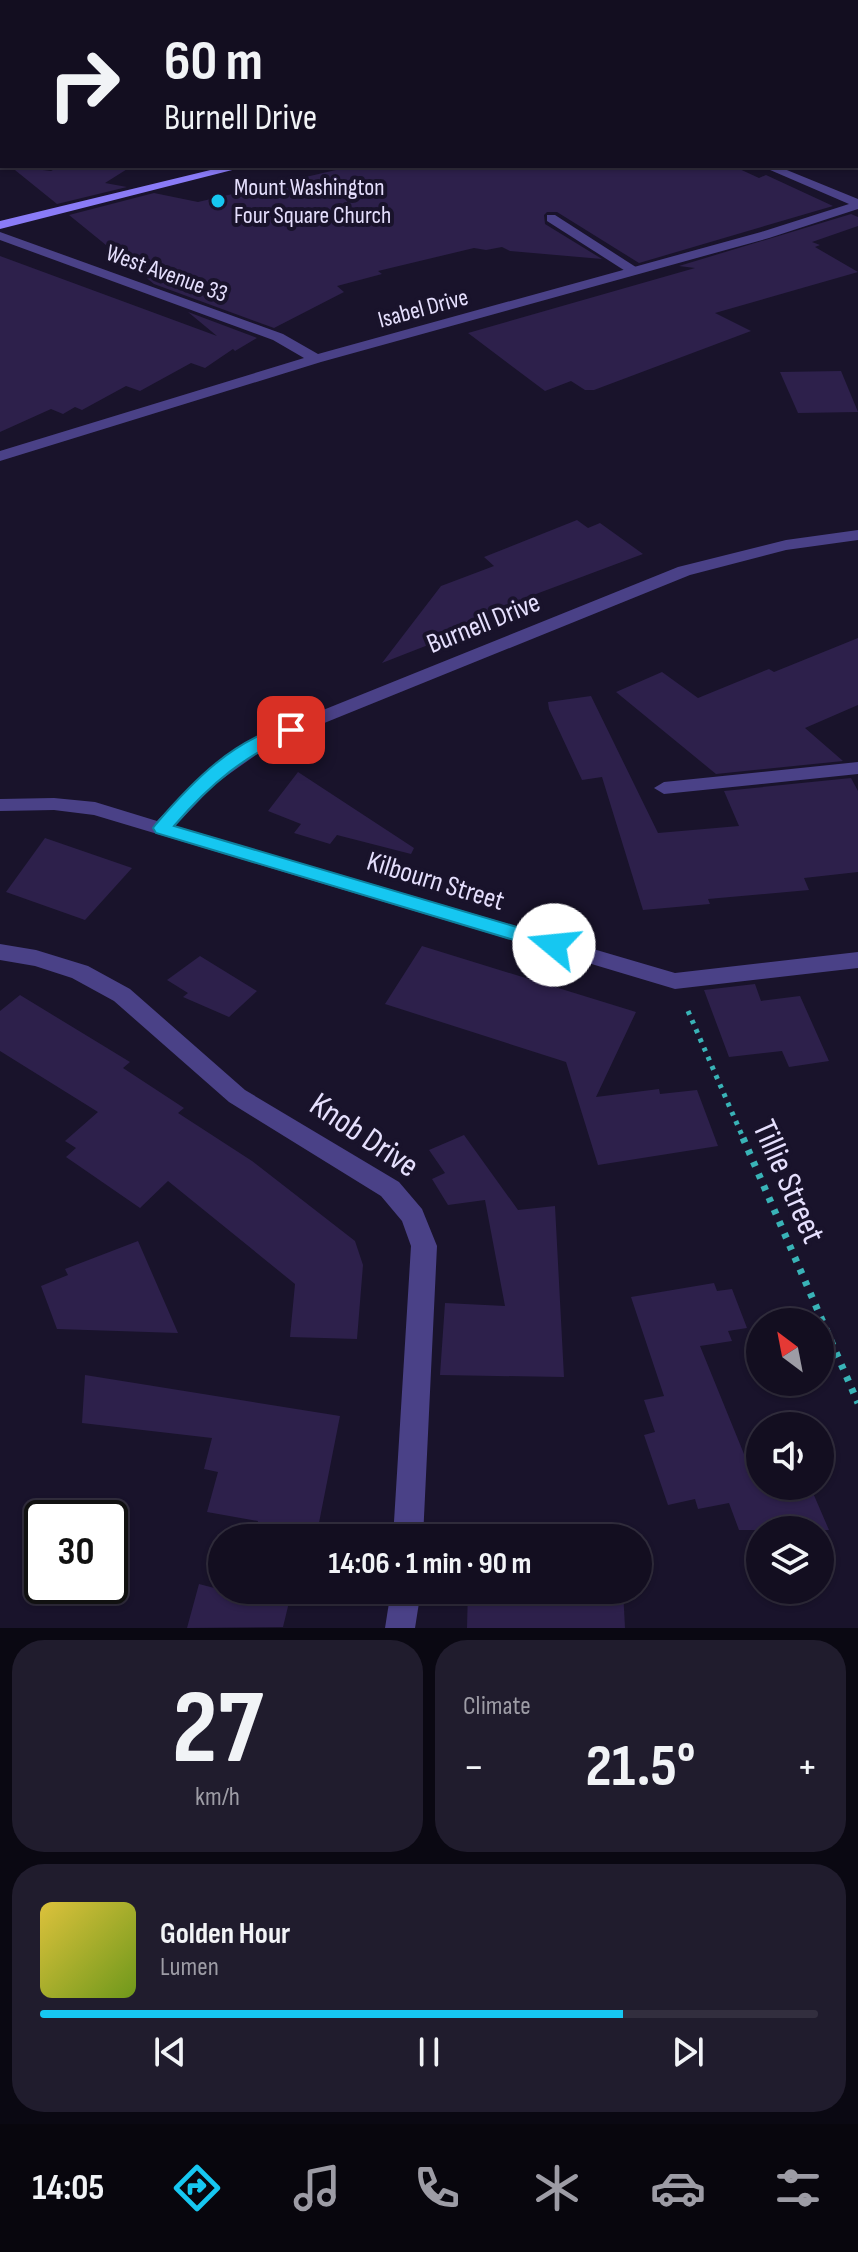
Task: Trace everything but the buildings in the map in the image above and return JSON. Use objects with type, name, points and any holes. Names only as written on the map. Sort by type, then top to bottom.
[{"type":"street","points":[[0,225],[234,168]]},
{"type":"street","points":[[772,168],[858,204]]},
{"type":"street","name":"Isabel Drive","points":[[0,456],[316,359],[635,271],[858,204]]},
{"type":"street","points":[[551,218],[635,271]]},
{"type":"street","name":"West Avenue 33","points":[[0,236],[278,337],[316,359]]},
{"type":"street","name":"Burnell Drive","points":[[162,828],[215,772],[263,741],[684,571],[786,545],[858,535]]},
{"type":"street","points":[[664,788],[858,768]]},
{"type":"street","name":"Kilbourn Street","points":[[0,805],[54,804],[95,809],[675,981],[858,960]]},
{"type":"street","name":"Knob Drive","points":[[0,952],[36,958],[80,972],[122,995],[237,1096],[390,1189],[413,1216],[424,1246],[409,1524]]},
{"type":"street","points":[[400,1628],[404,1604]]},
{"type":"path","name":"Tillie Street","points":[[675,981],[858,1403]]},
{"type":"place","name":"Mount Washington Four Square Church","points":[[218,201]]},
{"type":"route","points":[[291,730],[263,741],[224,764],[196,789],[162,828],[554,945]]}]
